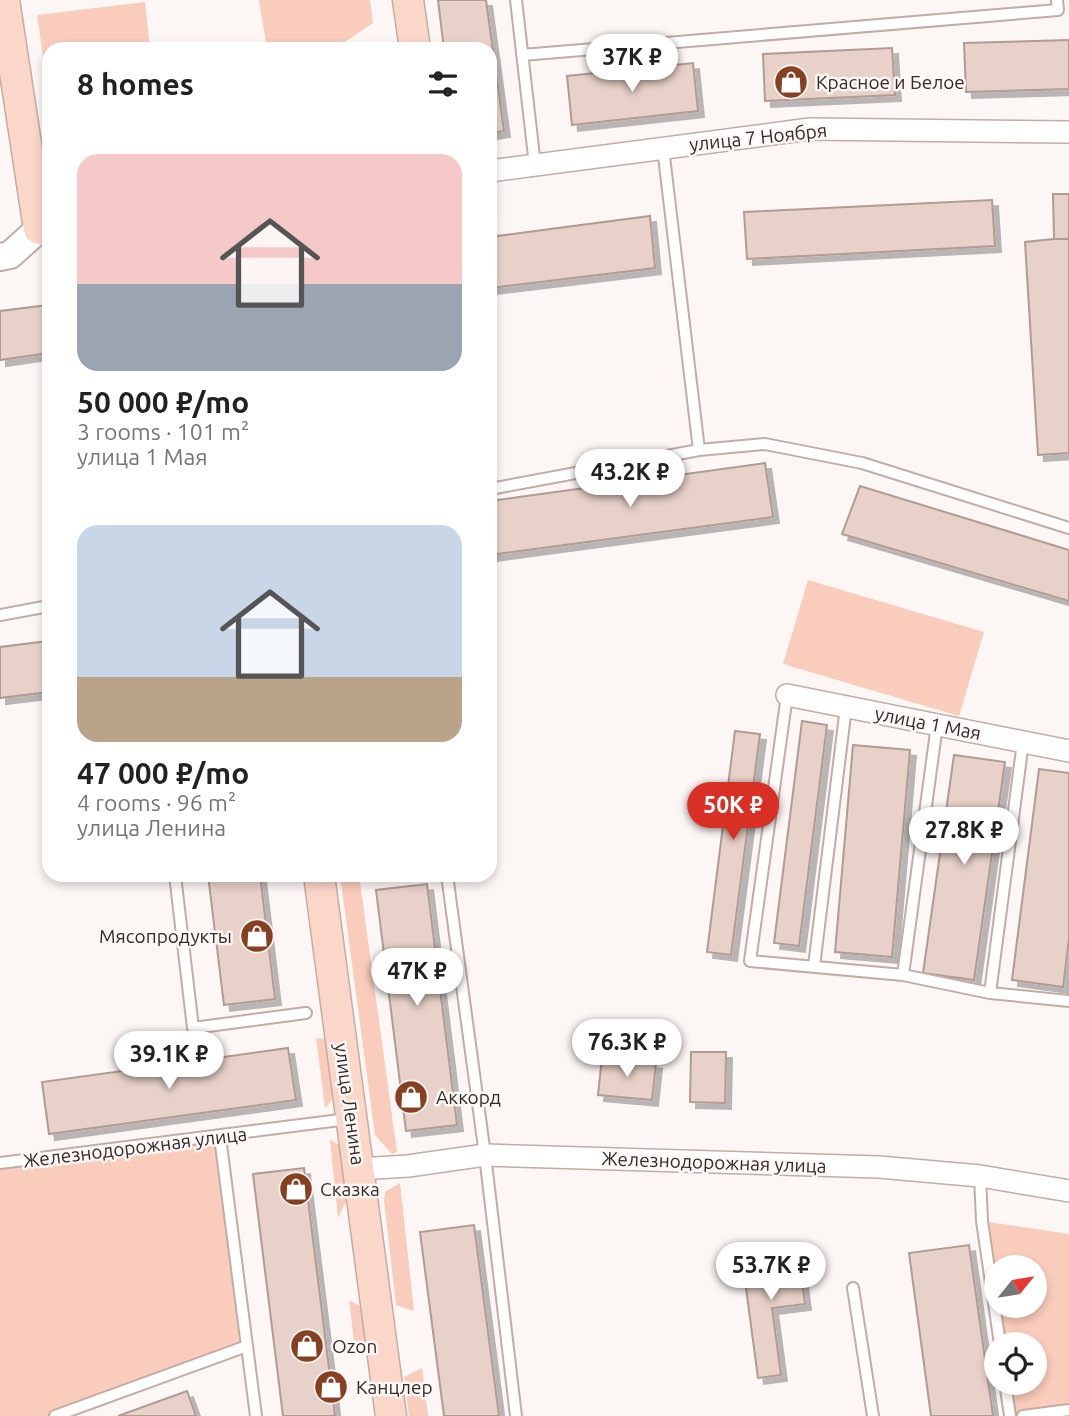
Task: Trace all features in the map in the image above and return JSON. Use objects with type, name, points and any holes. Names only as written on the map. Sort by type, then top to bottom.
[{"type":"main road","points":[[4,0],[42,218]]},
{"type":"main road","points":[[408,0],[414,42]]},
{"type":"main road","name":"улица Ленина","points":[[320,882],[391,1416]]},
{"type":"street","name":"улица 7 Ноября","points":[[497,170],[810,129],[1069,132]]},
{"type":"street","points":[[0,257],[10,255],[42,231]]},
{"type":"street","name":"улица 1 Мая","points":[[787,695],[1069,751]]},
{"type":"street","name":"Железнодорожная улица","points":[[359,1169],[408,1166],[485,1155],[879,1167],[980,1177],[1069,1191]]},
{"type":"lane","points":[[516,0],[536,164]]},
{"type":"lane","points":[[522,55],[1058,10],[1057,0]]},
{"type":"lane","points":[[663,148],[699,450]]},
{"type":"lane","points":[[497,488],[699,450],[765,443],[862,463],[1069,528]]},
{"type":"lane","points":[[0,615],[42,607]]},
{"type":"lane","points":[[787,695],[750,961],[903,975],[990,993],[1069,1002]]},
{"type":"lane","points":[[814,965],[846,707]]},
{"type":"lane","points":[[903,975],[937,725]]},
{"type":"lane","points":[[990,993],[1023,742]]},
{"type":"lane","points":[[176,882],[193,1028],[306,1013]]},
{"type":"lane","points":[[448,882],[485,1155],[516,1416]]},
{"type":"lane","name":"Железнодорожная улица","points":[[0,1163],[352,1119]]},
{"type":"lane","points":[[220,1137],[256,1416]]},
{"type":"lane","points":[[980,1177],[982,1221],[998,1332]]},
{"type":"lane","points":[[853,1288],[873,1416]]},
{"type":"lane","points":[[55,1416],[247,1346]]},
{"type":"lane","points":[[1007,1395],[1010,1416]]},
{"type":"lane","points":[[1023,1416],[1069,1410]]},
{"type":"shaded area","points":[[259,0],[370,0],[373,23],[344,42],[266,42]]},
{"type":"shaded area","points":[[145,2],[149,42],[42,42],[42,49],[37,15]]},
{"type":"shaded area","points":[[808,580],[984,632],[959,716],[783,664]]},
{"type":"shaded area","points":[[341,882],[360,882],[397,1152],[392,1154],[375,1135]]},
{"type":"shaded area","points":[[316,1038],[327,1039],[334,1076],[333,1095],[325,1108]]},
{"type":"shaded area","points":[[220,1137],[247,1346],[55,1416],[0,1416],[0,1163]]},
{"type":"shaded area","points":[[330,1140],[340,1145],[348,1197],[338,1218]]},
{"type":"shaded area","points":[[400,1183],[414,1311],[396,1305],[384,1201],[385,1192]]},
{"type":"shaded area","points":[[982,1221],[1069,1234],[1069,1410],[1010,1416],[1007,1395],[1047,1395],[1047,1332],[998,1332],[996,1318],[1047,1318],[1047,1255],[987,1255]]},
{"type":"shaded area","points":[[349,1300],[362,1307],[366,1344],[355,1350]]},
{"type":"shaded area","points":[[422,1368],[428,1416],[409,1416],[404,1377]]},
{"type":"building","points":[[438,0],[486,0],[492,42],[443,42]]},
{"type":"building","points":[[1069,40],[1069,89],[966,92],[964,43]]},
{"type":"building","points":[[892,48],[895,95],[765,101],[763,54]]},
{"type":"building","points":[[693,63],[698,111],[572,125],[567,76]]},
{"type":"building","points":[[497,80],[504,131],[497,132]]},
{"type":"building","points":[[1053,194],[1069,194],[1069,239],[1054,239]]},
{"type":"building","points":[[992,200],[995,246],[747,259],[744,212]]},
{"type":"building","points":[[650,216],[655,268],[497,287],[497,236]]},
{"type":"building","points":[[1069,239],[1069,453],[1038,455],[1025,242]]},
{"type":"building","points":[[42,306],[42,354],[0,360],[0,311]]},
{"type":"building","points":[[765,463],[773,517],[497,554],[497,500]]},
{"type":"building","points":[[860,486],[1069,550],[1069,601],[842,534]]},
{"type":"building","points":[[42,642],[42,693],[0,698],[0,647]]},
{"type":"building","points":[[802,721],[827,725],[799,946],[774,943]]},
{"type":"building","points":[[735,731],[760,734],[731,955],[707,952]]},
{"type":"building","points":[[853,745],[910,750],[892,957],[835,952]]},
{"type":"building","points":[[954,755],[1005,762],[974,980],[923,973]]},
{"type":"building","points":[[1039,769],[1069,773],[1069,939],[1063,987],[1012,980]]},
{"type":"building","points":[[209,882],[261,882],[275,999],[224,1005]]},
{"type":"building","points":[[427,884],[457,1125],[406,1131],[376,890]]},
{"type":"building","points":[[288,1048],[296,1100],[49,1134],[42,1082]]},
{"type":"building","points":[[691,1052],[726,1052],[725,1103],[690,1102]]},
{"type":"building","points":[[602,1057],[656,1063],[652,1100],[598,1095]]},
{"type":"building","points":[[304,1168],[335,1416],[283,1416],[253,1174]]},
{"type":"building","points":[[474,1225],[499,1416],[444,1416],[420,1232]]},
{"type":"building","points":[[969,1245],[984,1352],[984,1395],[990,1395],[993,1416],[931,1416],[909,1253]]},
{"type":"building","points":[[798,1250],[805,1304],[772,1308],[781,1375],[758,1378],[742,1258]]},
{"type":"building","points":[[187,1391],[196,1416],[118,1416]]},
{"type":"place","name":"Красное и Белое","points":[[791,82]]},
{"type":"place","name":"Мясопродукты","points":[[257,936]]},
{"type":"place","name":"Аккорд","points":[[411,1097]]},
{"type":"place","name":"Сказка","points":[[296,1189]]},
{"type":"place","name":"Ozon","points":[[307,1346]]},
{"type":"place","name":"Канцлер","points":[[331,1387]]}]
